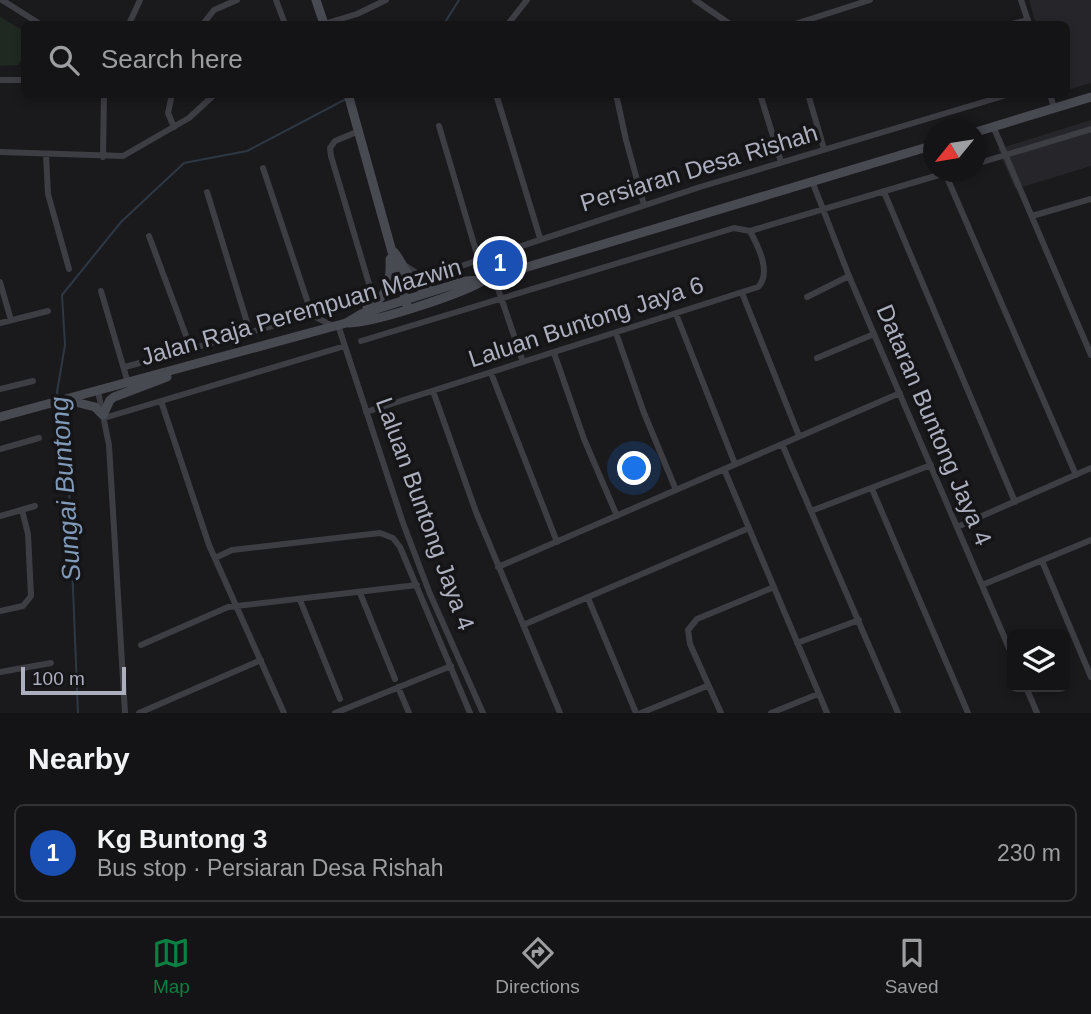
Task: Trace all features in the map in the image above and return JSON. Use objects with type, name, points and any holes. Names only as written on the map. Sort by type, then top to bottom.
[{"type":"main road","points":[[316,0],[323,21]]},
{"type":"main road","points":[[986,128],[1091,97]]},
{"type":"main road","points":[[349,98],[407,305]]},
{"type":"main road","name":"Jalan Raja Perempuan Mazwin","points":[[407,305],[465,281],[489,278],[923,148]]},
{"type":"main road","points":[[390,248],[415,285],[429,291],[443,288]]},
{"type":"main road","points":[[343,323],[375,304],[387,290],[390,279],[390,248]]},
{"type":"main road","points":[[343,323],[362,323],[407,305],[468,289],[489,278]]},
{"type":"main road","name":"Jalan Raja Perempuan Mazwin","points":[[0,417],[343,323]]},
{"type":"main road","points":[[65,400],[95,407],[104,417],[110,400],[114,397],[184,368]]},
{"type":"street","points":[[2,0],[35,21]]},
{"type":"street","points":[[206,21],[214,10],[237,0]]},
{"type":"street","points":[[276,0],[284,21]]},
{"type":"street","points":[[334,21],[357,14],[386,0]]},
{"type":"street","points":[[510,21],[527,0]]},
{"type":"street","points":[[695,0],[726,21]]},
{"type":"street","points":[[802,21],[847,3],[870,0]]},
{"type":"street","points":[[1021,0],[1028,21]]},
{"type":"street","points":[[130,21],[137,1]]},
{"type":"street","points":[[0,80],[21,80]]},
{"type":"street","points":[[103,157],[104,98]]},
{"type":"street","points":[[171,98],[169,113],[174,127]]},
{"type":"street","points":[[0,152],[124,156],[174,127],[202,108],[211,98]]},
{"type":"street","points":[[497,98],[540,238]]},
{"type":"street","points":[[617,98],[644,205]]},
{"type":"street","points":[[761,98],[780,162]]},
{"type":"street","points":[[809,98],[824,149]]},
{"type":"street","name":"Persiaran Desa Rishah","points":[[402,265],[425,276],[479,261],[540,238],[780,162],[996,98]]},
{"type":"street","points":[[1051,98],[1054,108]]},
{"type":"street","points":[[993,126],[1091,355]]},
{"type":"street","points":[[439,127],[479,261]]},
{"type":"street","points":[[986,161],[1091,129]]},
{"type":"street","points":[[359,131],[335,141],[330,148],[375,304]]},
{"type":"street","points":[[46,155],[48,194],[69,269]]},
{"type":"street","points":[[263,168],[312,315]]},
{"type":"street","points":[[361,341],[733,229],[750,231],[923,180]]},
{"type":"street","name":"Dataran Buntong Jaya 4","points":[[812,181],[849,276],[1007,643]]},
{"type":"street","points":[[951,182],[1076,475]]},
{"type":"street","points":[[206,192],[250,331]]},
{"type":"street","points":[[884,192],[1015,502]]},
{"type":"street","points":[[1032,216],[1091,199]]},
{"type":"street","name":"Laluan Buntong Jaya 6","points":[[366,412],[758,287],[766,274],[750,231]]},
{"type":"street","points":[[149,236],[191,349]]},
{"type":"street","points":[[807,297],[849,276]]},
{"type":"street","points":[[489,278],[502,300],[523,362]]},
{"type":"street","points":[[0,282],[11,320]]},
{"type":"street","points":[[101,291],[128,383]]},
{"type":"street","points":[[742,293],[799,436]]},
{"type":"street","points":[[0,323],[48,311]]},
{"type":"street","points":[[677,314],[734,464]]},
{"type":"street","points":[[125,367],[312,315],[343,323]]},
{"type":"street","name":"Laluan Buntong Jaya 4","points":[[343,323],[345,346],[402,523],[483,713]]},
{"type":"street","points":[[616,333],[644,413],[676,490]]},
{"type":"street","points":[[817,358],[874,334]]},
{"type":"street","points":[[104,417],[345,346]]},
{"type":"street","points":[[554,353],[584,439],[617,516]]},
{"type":"street","points":[[491,373],[556,542]]},
{"type":"street","points":[[0,389],[33,381]]},
{"type":"street","points":[[98,391],[109,445],[125,713]]},
{"type":"street","points":[[433,391],[498,567],[560,713]]},
{"type":"street","points":[[498,567],[900,393]]},
{"type":"street","points":[[162,401],[202,526],[284,713]]},
{"type":"street","points":[[0,449],[39,438]]},
{"type":"street","points":[[782,444],[898,713]]},
{"type":"street","points":[[811,511],[931,465]]},
{"type":"street","points":[[957,527],[1091,468]]},
{"type":"street","points":[[724,469],[827,713]]},
{"type":"street","points":[[872,489],[968,713]]},
{"type":"street","points":[[0,516],[35,506]]},
{"type":"street","points":[[0,611],[19,608],[29,601],[31,596],[29,534],[22,510]]},
{"type":"street","points":[[523,625],[749,528]]},
{"type":"street","points":[[215,558],[232,550],[380,533],[393,538],[400,547],[417,585],[470,713]]},
{"type":"street","points":[[982,585],[1091,540]]},
{"type":"street","points":[[1042,561],[1091,677]]},
{"type":"street","points":[[141,645],[218,610],[417,585]]},
{"type":"street","points":[[720,713],[690,644],[688,630],[697,619],[774,587]]},
{"type":"street","points":[[360,593],[395,679]]},
{"type":"street","points":[[588,598],[635,713]]},
{"type":"street","points":[[300,600],[340,699]]},
{"type":"street","points":[[797,643],[859,620]]},
{"type":"street","points":[[139,713],[261,660]]},
{"type":"street","points":[[0,672],[51,663]]},
{"type":"street","points":[[335,713],[451,666]]},
{"type":"street","points":[[641,713],[707,686]]},
{"type":"street","points":[[398,687],[409,713]]},
{"type":"street","points":[[1028,692],[1037,713]]},
{"type":"street","points":[[771,713],[818,694]]},
{"type":"shaded area","points":[[1029,0],[1091,0],[1091,83],[1070,89],[1070,21],[1035,21]]},
{"type":"shaded area","points":[[0,17],[21,29],[21,60],[18,65],[0,66]]},
{"type":"shaded area","points":[[1091,120],[1091,166],[1015,189],[998,149]]},
{"type":"waterway","name":"Sungai Buntong","points":[[446,21],[459,0]]},
{"type":"waterway","name":"Sungai Buntong","points":[[58,398],[65,345],[62,295],[121,222],[184,163],[247,151],[346,99]]},
{"type":"waterway","name":"Sungai Buntong","points":[[59,404],[67,440],[78,713]]},
{"type":"place","name":"Kg Buntong 3","points":[[500,263]]}]
